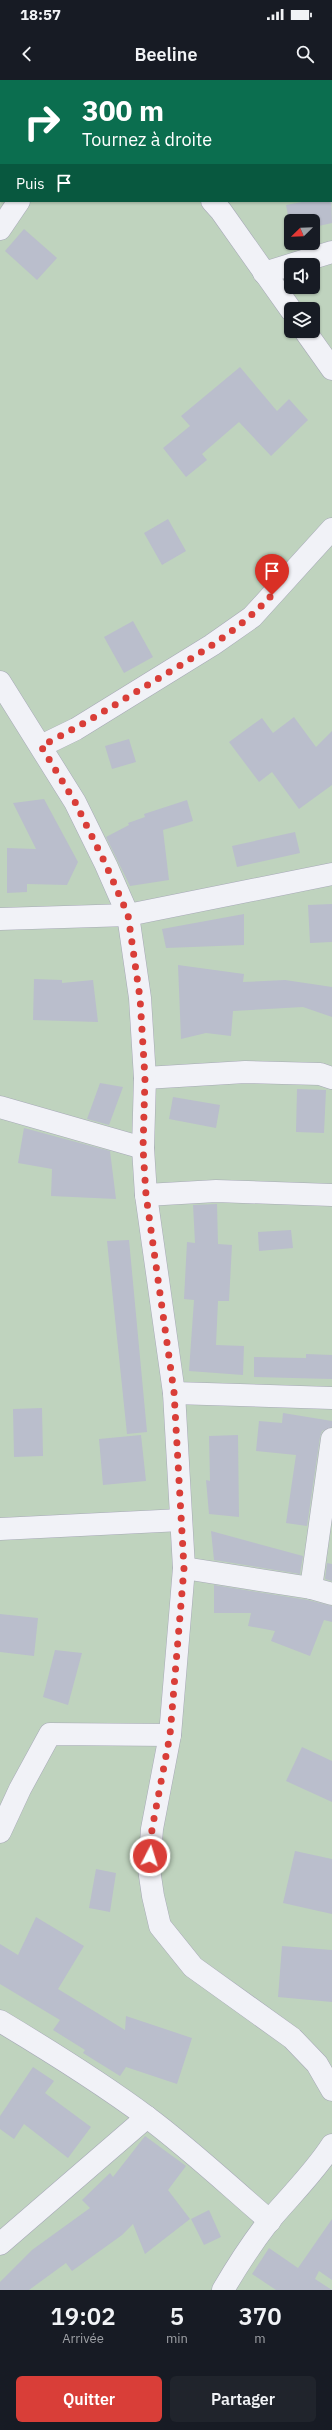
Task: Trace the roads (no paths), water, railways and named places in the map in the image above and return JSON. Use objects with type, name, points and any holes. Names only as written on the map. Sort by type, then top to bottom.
[{"type":"street","points":[[0,228],[18,202]]},
{"type":"street","points":[[222,204],[264,272],[285,302]]},
{"type":"street","points":[[264,272],[332,252]]},
{"type":"street","points":[[311,338],[332,369]]},
{"type":"street","points":[[41,746],[90,721],[212,645],[252,617],[332,529]]},
{"type":"street","points":[[0,682],[75,802],[106,865],[128,915],[140,998],[145,1078],[143,1148],[146,1195],[174,1392],[184,1568],[170,1735],[152,1829],[149,1869],[160,1926],[193,1967],[292,2038],[317,2064],[332,2090]]},
{"type":"street","points":[[0,919],[128,915],[332,874]]},
{"type":"street","points":[[145,1078],[245,1072],[320,1074],[332,1078]]},
{"type":"street","points":[[0,1107],[143,1148]]},
{"type":"street","points":[[146,1195],[216,1191],[332,1195]]},
{"type":"street","points":[[174,1392],[332,1398]]},
{"type":"street","points":[[311,1588],[332,1439]]},
{"type":"street","points":[[0,1529],[181,1520]]},
{"type":"street","points":[[184,1568],[311,1588],[332,1594]]},
{"type":"street","points":[[0,1832],[20,1789],[50,1734],[170,1735]]},
{"type":"street","points":[[0,2021],[72,2064],[147,2117],[199,2159],[270,2221]]},
{"type":"street","points":[[0,2244],[147,2117]]},
{"type":"street","points":[[223,2290],[239,2262],[270,2221],[320,2163],[332,2146]]}]
